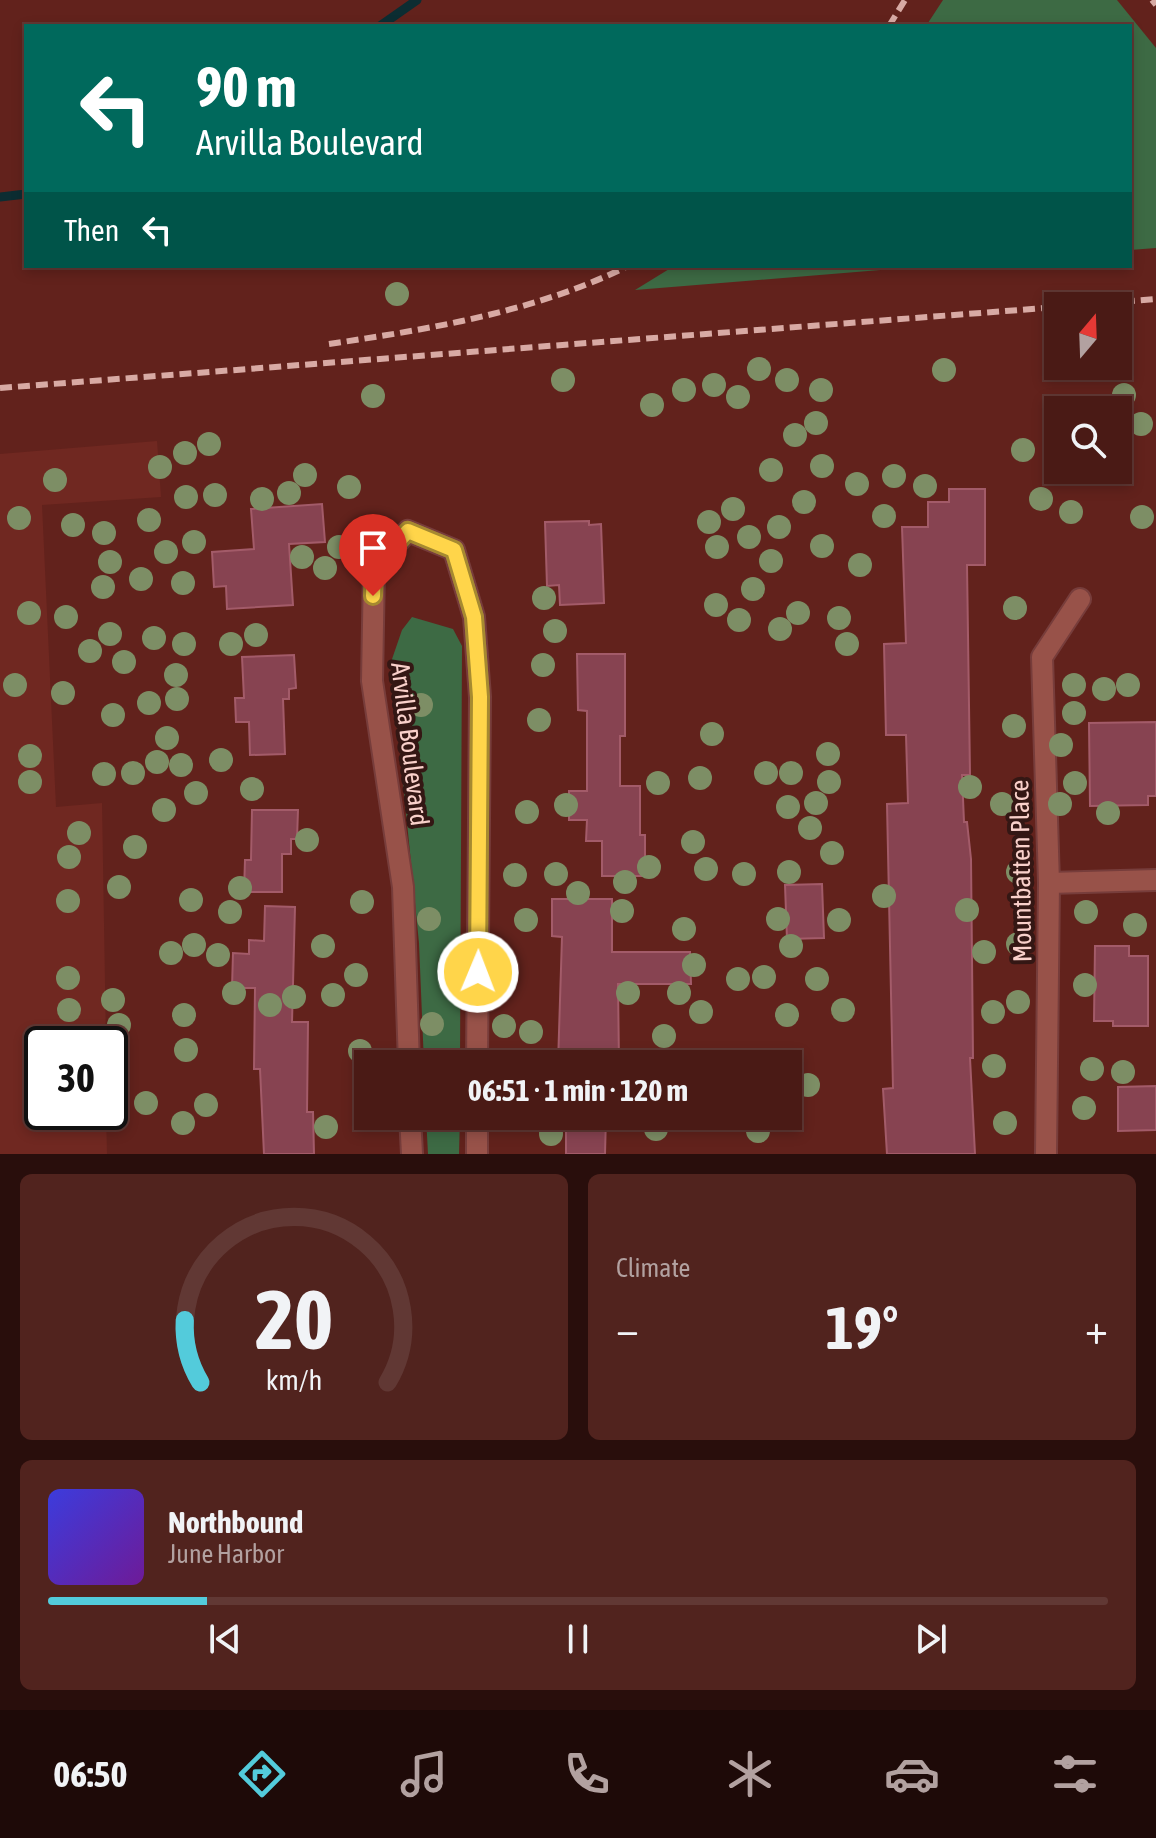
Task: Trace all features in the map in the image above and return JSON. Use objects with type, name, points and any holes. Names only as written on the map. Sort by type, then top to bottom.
[{"type":"street","name":"Arvilla Boulevard","points":[[409,1050],[403,887],[372,681],[374,568],[408,531],[454,550],[474,617],[480,697],[477,1050]]},
{"type":"street","name":"Mountbatten Place","points":[[1046,1154],[1049,883],[1042,657],[1080,599]]},
{"type":"street","points":[[1049,883],[1156,880]]},
{"type":"street","points":[[411,1130],[412,1154]]},
{"type":"street","points":[[477,1130],[477,1154]]},
{"type":"shaded area","points":[[157,441],[161,497],[42,505],[56,807],[102,803],[106,1026],[24,1026],[24,1130],[106,1130],[107,1154],[0,1154],[0,454]]},
{"type":"green space","points":[[943,0],[1117,0],[1156,48],[1156,248],[1132,250],[1132,24],[927,24]]},
{"type":"green space","points":[[671,268],[904,268],[635,290]]},
{"type":"green space","points":[[412,617],[453,629],[462,646],[460,1050],[423,1050],[419,943],[391,662],[402,630]]},
{"type":"green space","points":[[427,1130],[460,1130],[459,1154],[428,1154]]},
{"type":"building","points":[[949,489],[985,489],[985,565],[967,565],[970,775],[962,775],[964,822],[967,822],[971,859],[973,1058],[970,1058],[975,1154],[887,1154],[883,1089],[893,1088],[887,804],[908,803],[906,735],[886,735],[884,644],[906,643],[902,527],[928,527],[928,502],[949,502]]},
{"type":"building","points":[[322,504],[325,542],[289,544],[293,605],[227,609],[226,586],[214,587],[212,552],[254,549],[251,509]]},
{"type":"building","points":[[589,521],[589,525],[601,524],[604,603],[560,605],[559,585],[547,586],[545,522]]},
{"type":"building","points":[[577,654],[625,654],[625,736],[620,736],[620,786],[640,786],[640,835],[645,835],[645,876],[602,876],[602,841],[586,841],[587,820],[569,820],[569,791],[587,791],[587,711],[578,710]]},
{"type":"building","points":[[294,655],[296,688],[289,689],[289,699],[283,699],[285,754],[250,755],[249,722],[236,722],[235,698],[244,698],[242,657]]},
{"type":"building","points":[[1156,722],[1156,796],[1148,796],[1148,805],[1090,806],[1089,723]]},
{"type":"building","points":[[252,810],[298,810],[297,839],[291,839],[291,854],[282,854],[282,892],[244,892],[245,860],[251,860]]},
{"type":"building","points":[[822,884],[824,938],[787,939],[785,885]]},
{"type":"building","points":[[552,899],[612,899],[612,952],[690,952],[691,984],[618,984],[619,1050],[558,1050],[562,937],[552,936]]},
{"type":"building","points":[[265,906],[295,907],[292,1022],[308,1022],[307,1112],[313,1112],[314,1154],[264,1154],[260,1069],[254,1069],[255,988],[232,988],[233,953],[249,954],[249,940],[264,941]]},
{"type":"building","points":[[1095,946],[1129,946],[1129,956],[1148,956],[1148,1026],[1113,1026],[1113,1021],[1094,1021]]},
{"type":"building","points":[[1156,1086],[1156,1130],[1118,1131],[1118,1087]]},
{"type":"building","points":[[566,1130],[606,1130],[605,1154],[566,1154]]},
{"type":"waterway","points":[[383,24],[417,0]]},
{"type":"waterway","points":[[0,197],[24,194]]},
{"type":"railway","points":[[890,24],[905,0]]},
{"type":"railway","points":[[1152,0],[1156,5]]},
{"type":"railway","points":[[329,344],[482,317],[556,295],[624,268]]},
{"type":"railway","points":[[1132,301],[1156,299]]},
{"type":"railway","points":[[0,388],[1044,308]]},
{"type":"route","points":[[373,596],[374,568],[408,531],[454,550],[474,617],[480,697],[478,972]]}]
